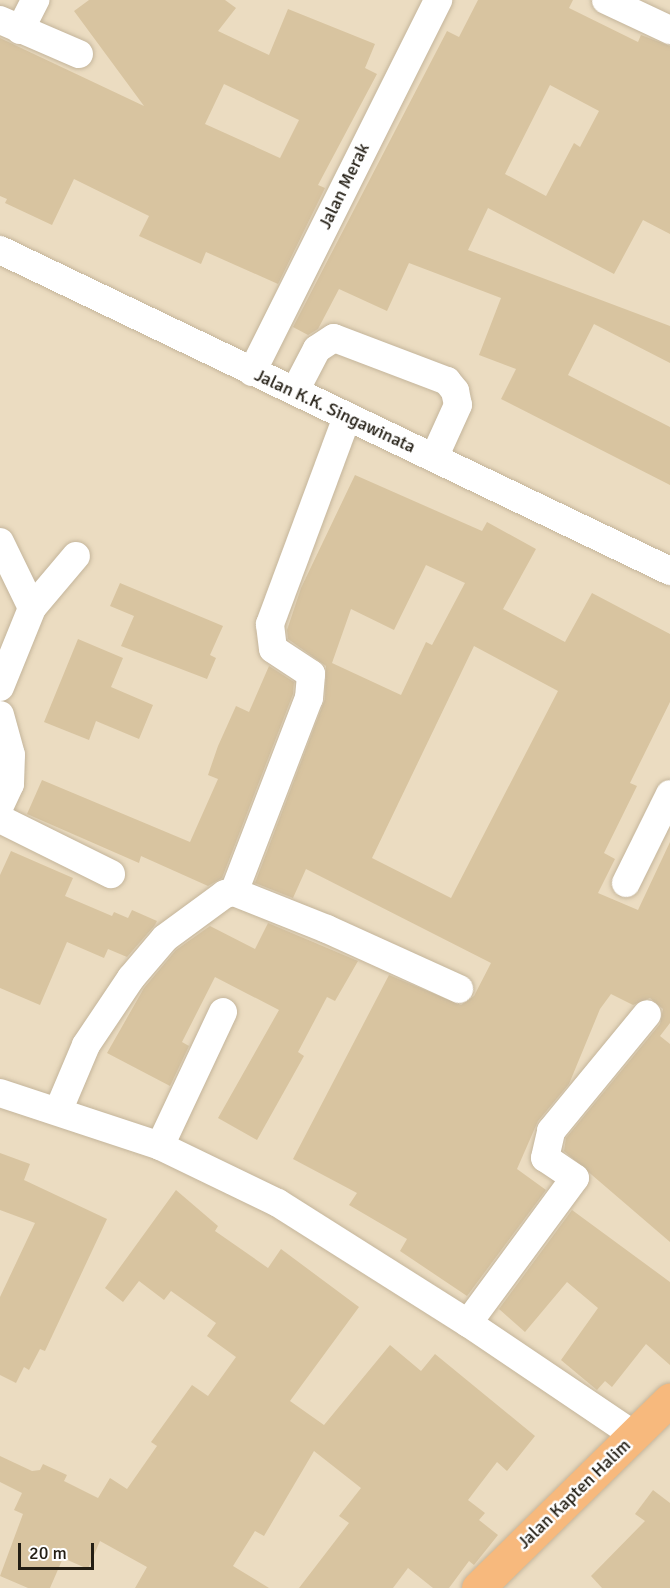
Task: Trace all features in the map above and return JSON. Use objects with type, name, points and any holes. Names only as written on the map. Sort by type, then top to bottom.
[{"type":"main road","name":"Jalan Kapten Halim","points":[[478,1588],[670,1399]]},
{"type":"street","points":[[35,0],[10,25],[79,54]]},
{"type":"street","name":"Jalan Merak","points":[[252,372],[438,0]]},
{"type":"street","points":[[606,0],[670,30]]},
{"type":"street","name":"Jalan K.K. Singawinata","points":[[0,250],[670,571]]},
{"type":"street","points":[[295,391],[317,349],[334,338],[447,381],[455,391],[458,405],[434,458]]},
{"type":"street","points":[[59,1109],[86,1045],[131,978],[165,938],[234,892],[309,698],[311,674],[273,649],[270,624],[347,417]]},
{"type":"street","points":[[0,542],[32,608]]},
{"type":"street","points":[[0,687],[32,608],[76,556]]},
{"type":"street","points":[[0,715],[11,755],[10,784],[0,805]]},
{"type":"street","points":[[626,883],[670,794]]},
{"type":"street","points":[[0,819],[111,874]]},
{"type":"street","points":[[234,892],[459,989]]},
{"type":"street","points":[[160,1146],[223,1012]]},
{"type":"street","points":[[468,1323],[575,1178],[545,1158],[551,1131],[646,1014]]},
{"type":"street","points":[[0,1093],[59,1109],[160,1146],[278,1203],[468,1323],[634,1436]]},
{"type":"building","points":[[89,0],[225,0],[236,8],[218,31],[269,55],[288,9],[375,44],[365,68],[377,74],[318,185],[325,188],[278,284],[206,252],[201,264],[139,236],[149,216],[74,179],[52,225],[5,203],[7,199],[0,196],[0,38],[144,106],[74,11]],"holes":[[[224,84],[299,120],[280,158],[205,124]]]},
{"type":"building","points":[[478,0],[573,0],[569,8],[638,42],[641,35],[670,46],[670,234],[643,220],[614,274],[488,208],[468,250],[670,326],[670,363],[594,324],[568,375],[670,427],[670,485],[501,399],[516,369],[479,355],[501,298],[409,263],[387,311],[339,289],[318,329],[308,335],[293,327],[447,31],[459,37]],"holes":[[[550,85],[599,111],[580,147],[574,143],[546,196],[505,174]]]},
{"type":"building","points":[[355,475],[482,531],[487,522],[536,549],[503,609],[565,642],[592,593],[670,634],[670,702],[630,783],[637,786],[604,853],[615,859],[598,893],[638,910],[670,842],[670,1023],[660,1036],[670,1044],[670,1242],[564,1151],[566,1138],[660,1024],[663,1009],[650,998],[633,1005],[611,994],[600,1009],[569,1084],[538,1121],[517,1169],[546,1190],[467,1296],[400,1251],[407,1239],[349,1205],[357,1193],[293,1159],[389,975],[461,1005],[474,996],[491,963],[306,869],[293,898],[255,883],[325,699],[326,666],[288,639],[287,630],[301,588]],"holes":[[[426,565],[465,583],[432,645],[426,642],[401,695],[332,663],[351,609],[394,630]],[[474,646],[558,691],[451,898],[372,858]]]},
{"type":"building","points":[[120,583],[223,626],[210,655],[216,658],[207,679],[121,646],[134,616],[110,606]]},
{"type":"building","points":[[78,639],[123,658],[111,687],[153,705],[139,739],[96,721],[89,740],[44,722]]},
{"type":"building","points":[[269,666],[294,682],[293,694],[222,878],[208,886],[141,856],[139,863],[27,814],[42,780],[190,842],[218,779],[208,775],[218,746],[236,706],[249,712]]},
{"type":"building","points":[[11,851],[73,878],[65,896],[112,916],[114,912],[128,918],[132,910],[157,921],[127,957],[108,949],[104,958],[67,942],[40,1005],[0,988],[0,875]]},
{"type":"building","points":[[268,923],[358,961],[335,1001],[327,997],[298,1052],[304,1056],[257,1140],[218,1118],[279,1010],[215,977],[182,1042],[189,1046],[170,1086],[107,1053],[144,988],[176,950],[210,926],[255,949]]},
{"type":"building","points":[[0,1153],[30,1164],[24,1180],[107,1219],[45,1351],[40,1349],[29,1370],[24,1367],[16,1383],[0,1375],[0,1297],[35,1223],[0,1210]]},
{"type":"building","points":[[176,1190],[218,1226],[215,1231],[268,1268],[281,1249],[359,1307],[290,1401],[324,1425],[390,1345],[421,1371],[435,1354],[535,1436],[507,1471],[497,1462],[468,1500],[485,1513],[479,1520],[498,1535],[474,1565],[469,1561],[449,1588],[433,1588],[408,1568],[393,1588],[299,1588],[349,1523],[339,1516],[361,1488],[314,1451],[264,1536],[255,1531],[233,1566],[269,1588],[135,1588],[147,1567],[100,1541],[88,1569],[63,1558],[50,1588],[28,1588],[0,1576],[23,1514],[14,1510],[22,1493],[0,1482],[0,1456],[32,1471],[40,1470],[43,1464],[67,1475],[64,1481],[98,1498],[110,1478],[127,1489],[157,1446],[151,1442],[192,1385],[208,1396],[236,1357],[207,1336],[216,1323],[171,1291],[164,1300],[139,1281],[123,1302],[105,1288]]},
{"type":"building","points":[[572,1210],[670,1282],[670,1365],[646,1344],[612,1387],[605,1381],[597,1390],[561,1360],[598,1308],[567,1282],[525,1332],[499,1309]]},
{"type":"building","points":[[653,1490],[670,1503],[670,1588],[602,1588],[591,1576],[645,1521],[635,1514]]}]
